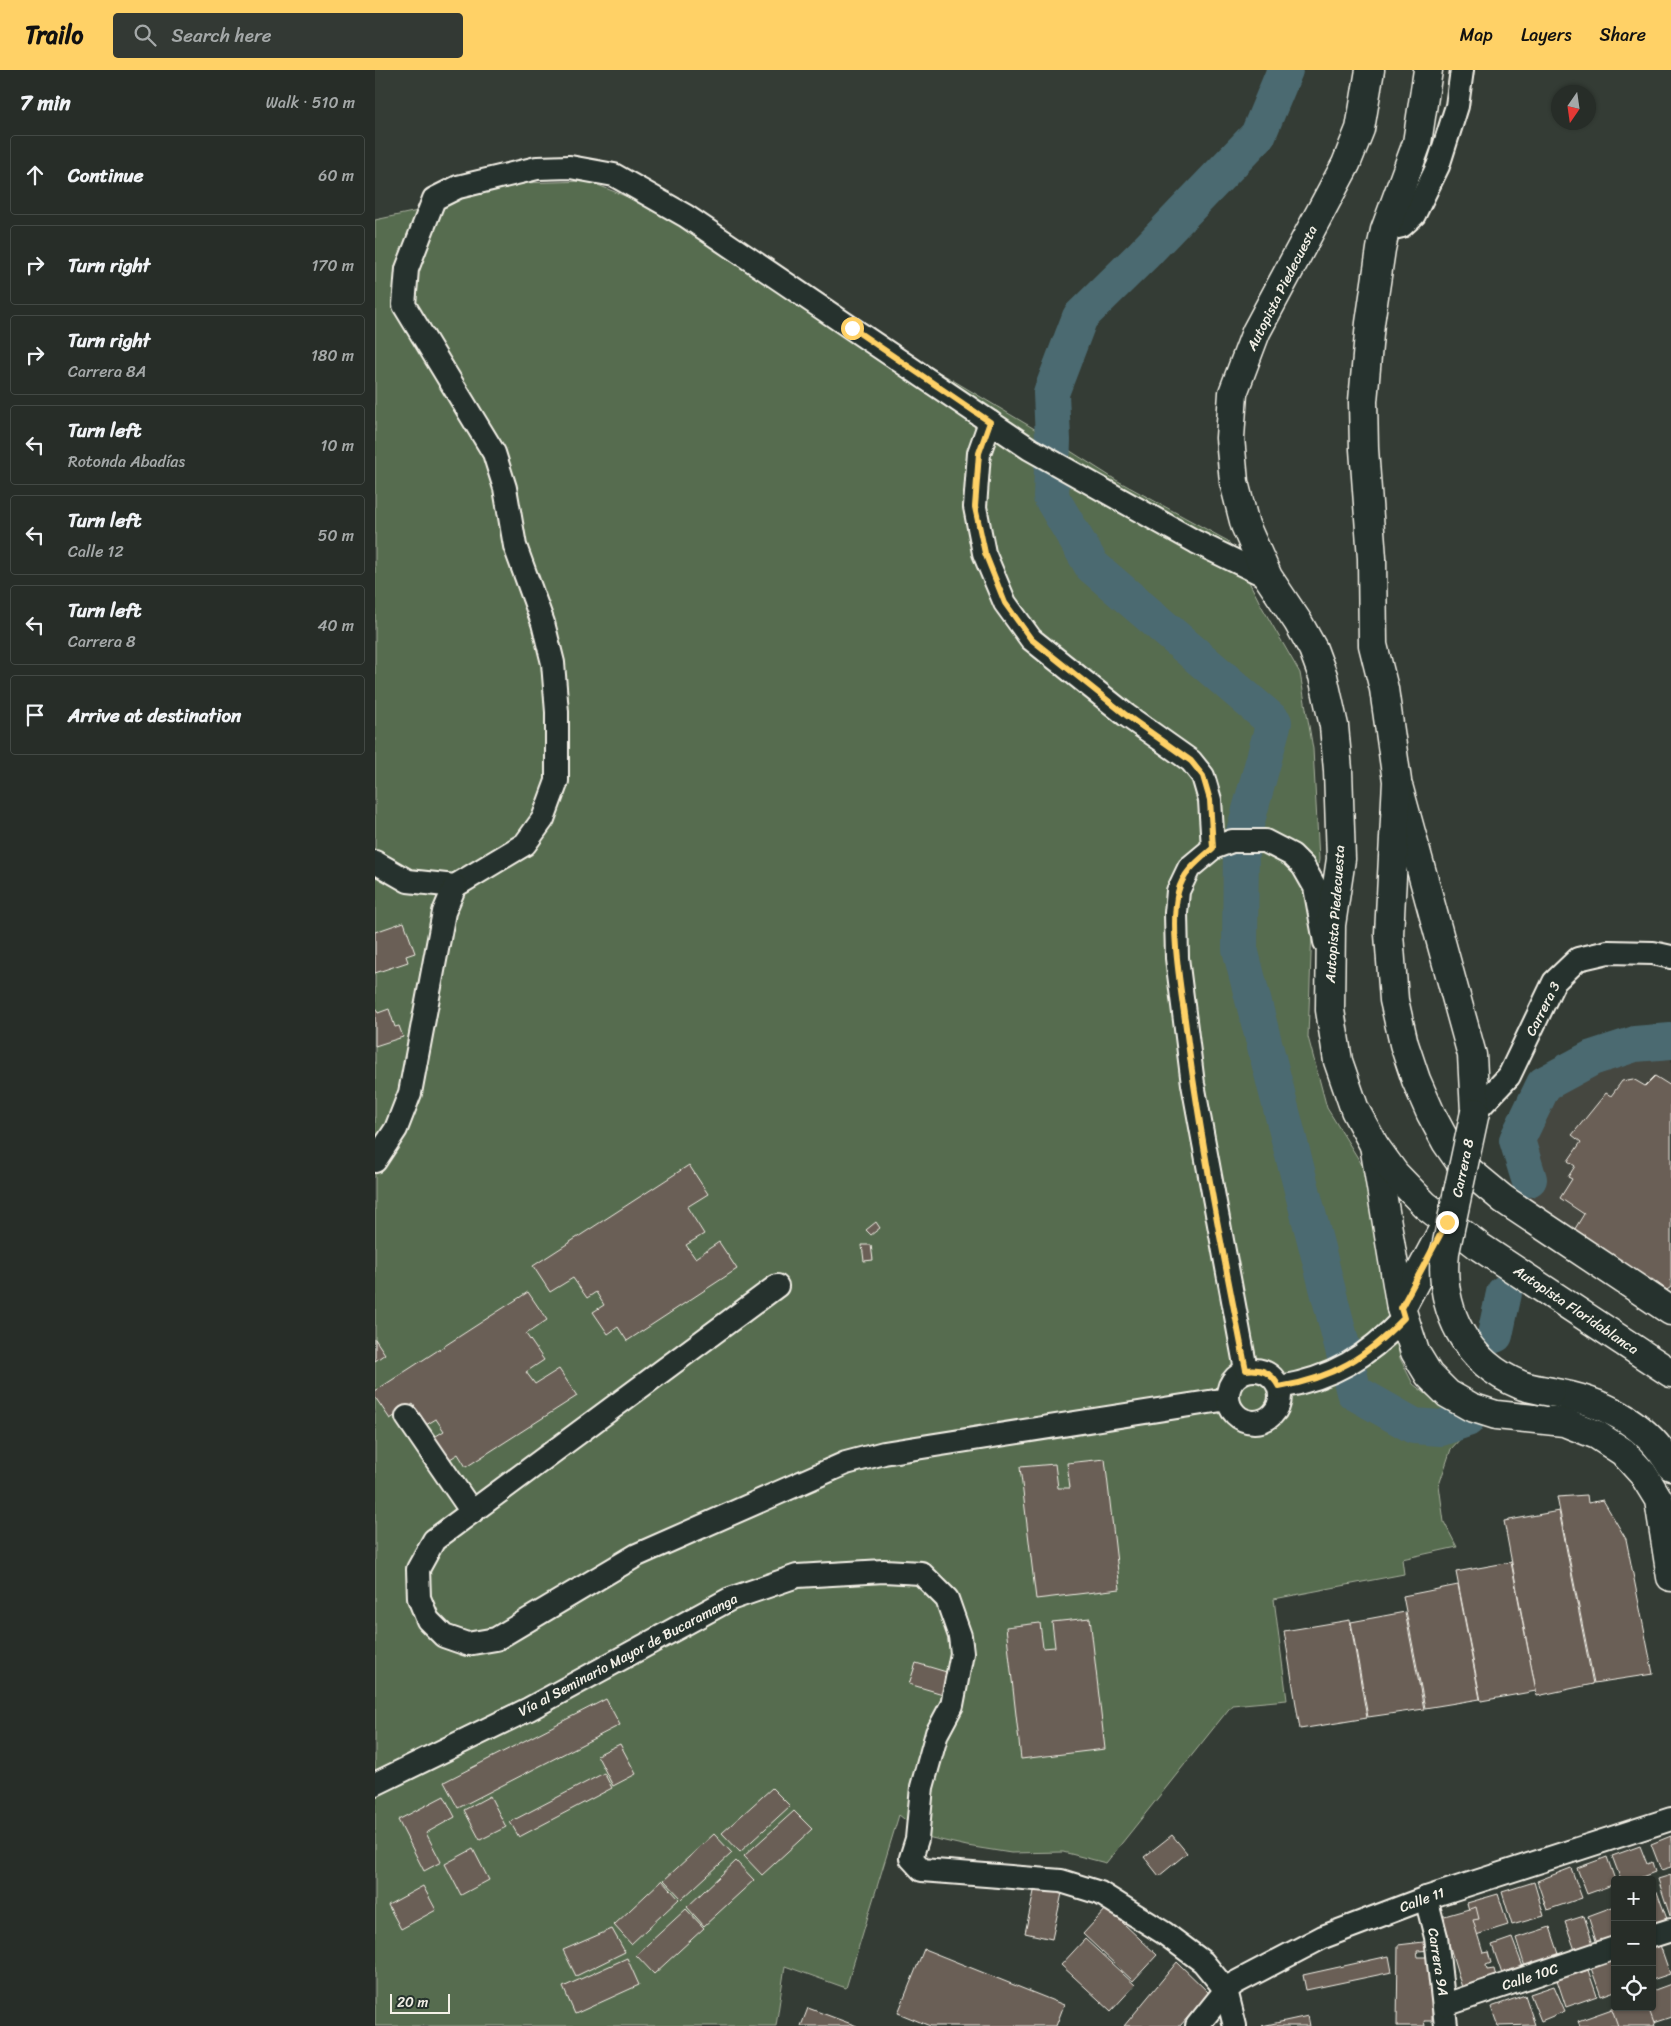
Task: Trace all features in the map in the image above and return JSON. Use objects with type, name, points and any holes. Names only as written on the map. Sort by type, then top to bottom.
[{"type":"main road","name":"Autopista Piedecuesta","points":[[1370,70],[1366,102],[1357,140],[1256,332],[1233,393],[1230,438],[1234,482],[1245,525],[1269,577],[1298,622],[1315,655],[1325,682],[1334,726],[1339,770],[1341,859],[1331,925],[1330,1010],[1338,1061],[1355,1110],[1374,1145],[1395,1174],[1411,1192],[1480,1247]]},
{"type":"main road","points":[[1428,70],[1417,143],[1385,230],[1370,323],[1363,419],[1372,558],[1373,645],[1384,689],[1397,781],[1389,934],[1394,1000],[1415,1080],[1446,1142],[1462,1164],[1503,1199],[1671,1311]]},
{"type":"main road","name":"Carrera 8","points":[[1397,781],[1473,1055],[1475,1112],[1445,1252],[1445,1293],[1450,1311],[1458,1330],[1469,1346],[1483,1361],[1502,1376],[1523,1386],[1605,1407],[1628,1420],[1647,1436],[1671,1466]]},
{"type":"main road","points":[[1374,1145],[1404,1318],[1415,1352],[1429,1375],[1448,1394],[1471,1407],[1496,1415],[1564,1422],[1647,1436]]},
{"type":"main road","points":[[1404,1318],[1447,1222]]},
{"type":"main road","name":"Autopista Floridablanca","points":[[1480,1247],[1671,1373]]},
{"type":"main road","points":[[1564,1422],[1597,1435],[1623,1452],[1643,1474],[1659,1500],[1671,1577]]},
{"type":"street","points":[[1385,230],[1402,226],[1414,215],[1438,166],[1457,106],[1462,70]]},
{"type":"street","points":[[375,1161],[396,1129],[410,1093],[444,912],[455,886],[525,844],[543,820],[557,780],[557,712],[553,663],[543,623],[515,546],[505,488],[494,453],[404,306],[407,269],[434,199],[457,187],[537,168],[569,167],[614,175],[687,216],[1030,449],[1100,490],[1196,542],[1269,577]]},
{"type":"street","points":[[990,422],[979,453],[975,507],[985,553],[1005,603],[1031,639],[1126,715],[1191,761],[1203,776],[1223,844]]},
{"type":"street","points":[[1246,1370],[1193,1084],[1177,958],[1176,912],[1179,891],[1189,868],[1223,844],[1265,841],[1291,855],[1303,866],[1315,887],[1330,965]]},
{"type":"street","points":[[375,862],[409,881],[455,886]]},
{"type":"street","name":"Carrera 3","points":[[1475,1112],[1509,1076],[1554,982],[1578,958],[1608,952],[1653,953],[1671,957]]},
{"type":"street","points":[[777,1286],[434,1540],[418,1569],[419,1598],[428,1620],[444,1636],[467,1644],[496,1639],[637,1555],[846,1463],[884,1454],[1228,1399]]},
{"type":"street","points":[[1279,1387],[1304,1383],[1328,1374],[1364,1355],[1381,1342],[1404,1318]]},
{"type":"street","points":[[1246,1370],[1262,1370],[1270,1374],[1279,1387],[1280,1404],[1269,1418],[1261,1421],[1252,1422],[1236,1415],[1228,1399],[1228,1390],[1231,1382],[1238,1374],[1246,1370]]},
{"type":"street","points":[[407,1417],[472,1512]]},
{"type":"street","name":"Vía al Seminario Mayor de Bucaramanga","points":[[375,1784],[529,1709],[730,1599],[797,1576],[884,1571],[921,1573],[947,1599],[960,1636],[962,1653],[952,1705],[937,1734],[922,1787],[917,1839],[911,1858],[922,1870],[1061,1881],[1100,1893],[1165,1933],[1203,1962],[1226,1990]]},
{"type":"street","name":"Calle 11","points":[[1197,2026],[1226,1990],[1235,1983],[1323,1937],[1426,1898],[1671,1819]]},
{"type":"street","name":"Carrera 9A","points":[[1426,1898],[1436,1937],[1445,2015]]},
{"type":"street","points":[[1656,1935],[1671,1930]]},
{"type":"street","name":"Calle 10C","points":[[1445,2015],[1611,1950]]},
{"type":"street","points":[[1226,1990],[1235,2026]]},
{"type":"shaded area","points":[[1671,1041],[1671,1297],[1524,1199],[1529,1179],[1517,1140],[1544,1084],[1592,1058],[1635,1044]]},
{"type":"green space","points":[[588,181],[684,220],[1053,440],[1116,480],[1228,541],[1262,607],[1300,673],[1313,749],[1319,859],[1312,928],[1308,1037],[1327,1108],[1364,1168],[1400,1358],[1413,1384],[1439,1404],[1475,1423],[1451,1449],[1439,1485],[1444,1522],[1457,1547],[1402,1559],[1404,1574],[1274,1599],[1287,1700],[1232,1705],[1106,1863],[1063,1852],[1011,1853],[927,1837],[899,1815],[846,1988],[785,1966],[776,2026],[375,2026],[375,220],[441,206],[487,184]]},
{"type":"building","points":[[404,922],[415,953],[406,956],[408,962],[375,973],[375,932]]},
{"type":"building","points":[[375,1007],[378,1013],[389,1009],[395,1027],[399,1026],[403,1037],[375,1046]]},
{"type":"building","points":[[1655,1076],[1671,1086],[1671,1287],[1667,1290],[1652,1279],[1646,1281],[1573,1232],[1584,1214],[1560,1198],[1572,1179],[1568,1177],[1575,1166],[1568,1161],[1581,1142],[1572,1135],[1606,1093],[1611,1096],[1622,1081],[1633,1079],[1645,1086]]},
{"type":"building","points":[[689,1165],[708,1194],[687,1207],[704,1234],[686,1245],[695,1258],[719,1242],[737,1269],[627,1341],[618,1327],[608,1334],[593,1312],[604,1305],[596,1292],[587,1298],[573,1278],[550,1292],[533,1266]]},
{"type":"building","points":[[876,1222],[880,1228],[871,1235],[866,1230]]},
{"type":"building","points":[[862,1245],[871,1245],[873,1260],[864,1261]]},
{"type":"building","points":[[528,1292],[547,1320],[526,1334],[544,1360],[526,1372],[535,1384],[559,1369],[577,1396],[466,1467],[458,1454],[447,1461],[433,1438],[444,1431],[436,1419],[426,1425],[413,1404],[390,1419],[375,1397],[375,1391]]},
{"type":"building","points":[[375,1339],[385,1354],[375,1361]]},
{"type":"building","points":[[1105,1459],[1120,1589],[1036,1599],[1020,1467],[1055,1464],[1058,1488],[1070,1488],[1067,1463]]},
{"type":"building","points":[[1587,1495],[1588,1503],[1603,1500],[1626,1539],[1653,1674],[1594,1683],[1557,1497]]},
{"type":"building","points":[[1559,1511],[1593,1684],[1537,1696],[1504,1521]]},
{"type":"building","points":[[1511,1562],[1536,1691],[1481,1701],[1456,1572]]},
{"type":"building","points":[[1458,1585],[1480,1699],[1425,1708],[1403,1596]]},
{"type":"building","points":[[1405,1612],[1424,1709],[1368,1717],[1351,1622]]},
{"type":"building","points":[[1090,1618],[1105,1749],[1021,1759],[1006,1627],[1040,1623],[1043,1648],[1055,1647],[1052,1622]]},
{"type":"building","points":[[1350,1620],[1367,1718],[1300,1729],[1284,1631]]},
{"type":"building","points":[[916,1663],[950,1673],[943,1694],[909,1684]]},
{"type":"building","points":[[606,1699],[620,1725],[458,1808],[444,1782]]},
{"type":"building","points":[[620,1744],[636,1774],[613,1786],[597,1755]]},
{"type":"building","points":[[604,1773],[612,1788],[519,1837],[510,1822]]},
{"type":"building","points":[[772,1788],[790,1806],[740,1852],[722,1833]]},
{"type":"building","points":[[444,1796],[455,1817],[426,1833],[441,1862],[424,1871],[398,1820]]},
{"type":"building","points":[[490,1796],[506,1827],[480,1840],[464,1810]]},
{"type":"building","points":[[794,1811],[812,1829],[762,1875],[744,1856]]},
{"type":"building","points":[[714,1834],[732,1853],[682,1899],[664,1880]]},
{"type":"building","points":[[1172,1835],[1187,1853],[1159,1876],[1144,1857]]},
{"type":"building","points":[[1671,1836],[1671,1867],[1661,1870],[1651,1844]]},
{"type":"building","points":[[1640,1846],[1647,1864],[1652,1862],[1655,1872],[1644,1876],[1620,1876],[1612,1856]]},
{"type":"building","points":[[473,1849],[489,1880],[461,1895],[445,1864]]},
{"type":"building","points":[[1607,1857],[1614,1876],[1611,1876],[1611,1885],[1587,1894],[1577,1868]]},
{"type":"building","points":[[736,1861],[754,1880],[704,1926],[687,1907]]},
{"type":"building","points":[[1571,1868],[1582,1898],[1547,1910],[1537,1881]]},
{"type":"building","points":[[1671,1875],[1671,1915],[1670,1916],[1658,1879]]},
{"type":"building","points":[[662,1880],[679,1899],[631,1944],[614,1925]]},
{"type":"building","points":[[1534,1882],[1544,1916],[1512,1925],[1502,1892]]},
{"type":"building","points":[[423,1886],[436,1910],[401,1929],[388,1905]]},
{"type":"building","points":[[1035,1887],[1062,1893],[1052,1939],[1025,1933]]},
{"type":"building","points":[[1656,1892],[1667,1919],[1656,1923],[1656,1921]]},
{"type":"building","points":[[1498,1894],[1508,1925],[1476,1935],[1467,1903]]},
{"type":"building","points":[[1476,1907],[1479,1919],[1473,1920],[1483,1953],[1488,1952],[1491,1963],[1486,1965],[1487,1970],[1494,1969],[1497,1981],[1463,1991],[1441,1917]]},
{"type":"building","points":[[1611,1907],[1611,1939],[1597,1944],[1588,1916]]},
{"type":"building","points":[[1107,1908],[1157,1955],[1133,1981],[1083,1934]]},
{"type":"building","points":[[686,1909],[704,1928],[654,1974],[636,1955]]},
{"type":"building","points":[[1584,1916],[1593,1944],[1575,1950],[1565,1922]]},
{"type":"building","points":[[1550,1927],[1560,1957],[1525,1967],[1516,1938]]},
{"type":"building","points":[[612,1929],[625,1952],[576,1976],[563,1950]]},
{"type":"building","points":[[1512,1938],[1523,1967],[1502,1974],[1492,1945]]},
{"type":"building","points":[[1085,1939],[1135,1985],[1111,2011],[1061,1965]]},
{"type":"building","points":[[1432,1941],[1433,1950],[1417,1951],[1418,1957],[1433,1957],[1432,2021],[1424,2021],[1425,2026],[1397,2026],[1398,1945]]},
{"type":"building","points":[[1660,1945],[1670,1974],[1656,1979],[1656,1966],[1656,1946]]},
{"type":"building","points":[[924,1949],[1064,2005],[1056,2026],[930,2026],[898,2013]]},
{"type":"building","points":[[1389,1956],[1392,1972],[1306,1990],[1303,1975]]},
{"type":"building","points":[[627,1958],[639,1985],[575,2014],[563,1987]]},
{"type":"building","points":[[1611,1961],[1611,1992],[1601,1996],[1591,1968]]},
{"type":"building","points":[[1177,1962],[1209,1993],[1180,2026],[1124,2026]]},
{"type":"building","points":[[1588,1970],[1597,1996],[1566,2007],[1557,1980]]},
{"type":"building","points":[[1671,1984],[1671,2017],[1650,2024],[1645,2011],[1656,2011],[1656,1990]]},
{"type":"building","points":[[1554,1986],[1565,2011],[1541,2021],[1530,1994]]},
{"type":"building","points":[[1525,1995],[1535,2025],[1498,2026],[1491,2007]]},
{"type":"building","points":[[808,2008],[857,2026],[801,2026]]},
{"type":"building","points":[[1610,2009],[1611,2011],[1649,2011],[1655,2026],[1617,2026]]},
{"type":"building","points":[[1611,2009],[1618,2026],[1580,2026],[1578,2021]]},
{"type":"building","points":[[1308,2016],[1310,2026],[1262,2026]]},
{"type":"waterway","points":[[1285,70],[1258,135],[1143,255],[1080,317],[1051,393],[1053,440],[1051,497],[1092,566],[1274,722],[1241,843],[1240,949],[1354,1392],[1414,1426],[1441,1428],[1467,1419]]},
{"type":"waterway","points":[[1529,1179],[1517,1140],[1544,1084],[1592,1058],[1635,1044],[1671,1041]]},
{"type":"waterway","points":[[1495,1335],[1504,1293]]},
{"type":"route","points":[[852,328],[990,422],[979,453],[975,507],[985,553],[1005,603],[1031,639],[1126,715],[1191,761],[1203,776],[1210,800],[1213,848],[1189,868],[1179,891],[1176,912],[1177,958],[1193,1084],[1219,1233],[1246,1370],[1262,1370],[1270,1374],[1276,1380],[1279,1387],[1304,1383],[1328,1374],[1364,1355],[1381,1342],[1404,1318],[1401,1308],[1447,1222]]}]
